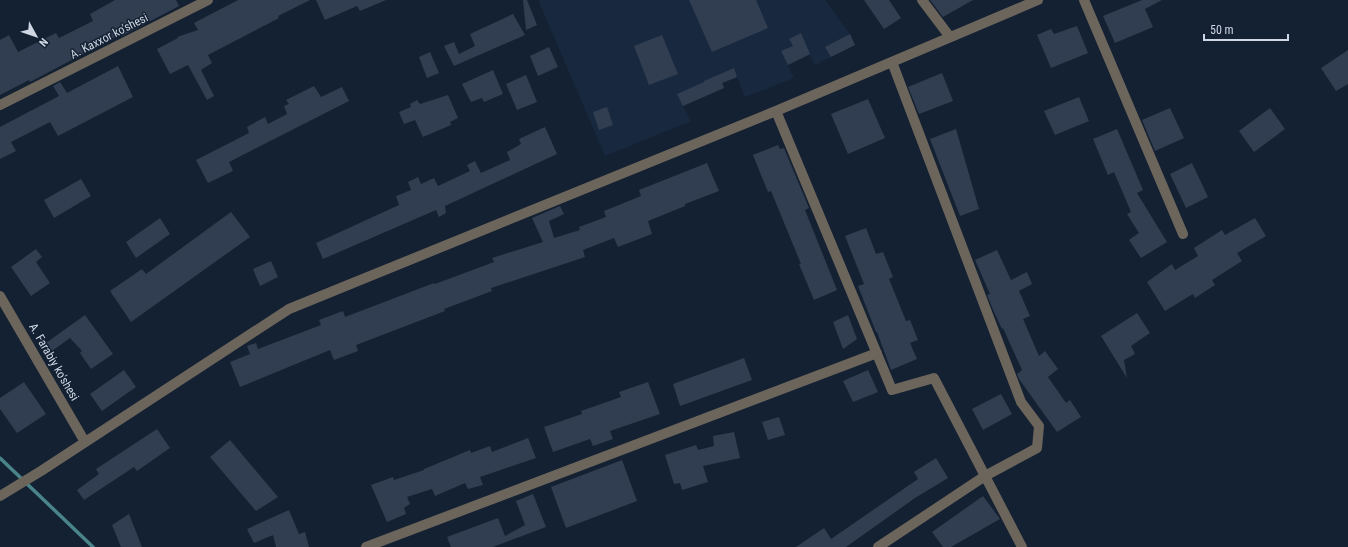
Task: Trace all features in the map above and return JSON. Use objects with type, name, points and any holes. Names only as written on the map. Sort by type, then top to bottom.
[{"type":"street","name":"A. Kaxxor ko'shesi","points":[[0,105],[208,0]]},
{"type":"street","points":[[922,0],[950,37]]},
{"type":"street","points":[[0,496],[86,442],[289,308],[776,111],[1038,0]]},
{"type":"street","points":[[1084,0],[1183,234]]},
{"type":"street","points":[[878,547],[985,476],[1037,448],[1039,426],[1021,402],[892,62]]},
{"type":"street","points":[[776,111],[892,390],[934,378],[1022,547]]},
{"type":"street","name":"A. Farabiy ko'shesi","points":[[0,296],[86,442]]},
{"type":"street","points":[[366,547],[877,353]]},
{"type":"shaded area","points":[[538,0],[825,0],[850,34],[855,45],[815,65],[810,55],[788,65],[794,78],[745,97],[737,77],[723,83],[724,88],[683,106],[691,121],[605,156]]},
{"type":"building","points":[[115,0],[176,0],[179,6],[122,36],[121,34],[30,82],[29,80],[0,95],[0,40],[9,35],[18,52],[56,33],[59,38],[93,21],[90,14]]},
{"type":"building","points":[[238,0],[310,0],[208,55],[212,63],[201,70],[214,96],[207,100],[188,65],[170,74],[157,49],[178,38],[177,37],[198,30],[194,23]]},
{"type":"building","points":[[316,0],[386,0],[360,11],[357,6],[325,20]]},
{"type":"building","points":[[523,0],[527,0],[537,25],[526,30]]},
{"type":"building","points":[[689,0],[756,0],[768,28],[712,52]]},
{"type":"building","points":[[864,0],[889,0],[901,18],[884,29]]},
{"type":"building","points":[[930,0],[973,0],[943,17]]},
{"type":"building","points":[[1142,0],[1162,0],[1145,9],[1153,27],[1115,43],[1103,16]]},
{"type":"building","points":[[513,14],[525,35],[454,66],[444,46],[454,42],[459,54],[475,46],[470,34]]},
{"type":"building","points":[[1077,26],[1088,53],[1051,68],[1037,35],[1051,29],[1054,34]]},
{"type":"building","points":[[801,33],[810,54],[788,65],[781,51],[793,46],[789,39]]},
{"type":"building","points":[[850,34],[855,45],[831,57],[825,47]]},
{"type":"building","points":[[662,35],[678,74],[649,85],[634,46]]},
{"type":"building","points":[[549,47],[558,67],[538,76],[530,56]]},
{"type":"building","points":[[1348,50],[1348,84],[1336,91],[1321,68]]},
{"type":"building","points":[[430,52],[439,73],[427,78],[419,57]]},
{"type":"building","points":[[118,66],[133,97],[58,136],[50,122],[11,142],[16,151],[0,159],[0,127],[59,96],[53,86],[60,82],[67,93]]},
{"type":"building","points":[[734,68],[737,77],[722,83],[724,88],[683,106],[677,94]]},
{"type":"building","points":[[493,70],[503,94],[484,102],[482,98],[471,102],[462,84]]},
{"type":"building","points":[[942,73],[953,101],[919,114],[908,87]]},
{"type":"building","points":[[526,75],[537,102],[517,110],[506,84]]},
{"type":"building","points":[[314,86],[321,97],[342,87],[349,101],[229,162],[233,171],[208,183],[196,160],[249,133],[247,127],[265,117],[268,124],[287,114],[284,106],[289,104],[286,100]]},
{"type":"building","points":[[448,95],[458,118],[450,122],[451,125],[423,137],[415,120],[404,124],[399,112],[411,107],[410,104],[417,100],[420,104]]},
{"type":"building","points":[[1079,97],[1089,121],[1055,135],[1044,111]]},
{"type":"building","points":[[868,99],[885,138],[848,154],[831,114]]},
{"type":"building","points":[[607,107],[613,125],[599,130],[593,112]]},
{"type":"building","points":[[1170,108],[1184,138],[1155,151],[1142,120]]},
{"type":"building","points":[[1270,108],[1285,129],[1254,152],[1239,131]]},
{"type":"building","points":[[545,127],[557,154],[445,206],[446,213],[439,217],[436,210],[323,259],[316,243],[399,205],[396,196],[411,190],[408,182],[418,177],[421,184],[434,178],[438,186],[470,171],[467,165],[475,161],[481,173],[510,160],[507,152],[521,144],[519,139]]},
{"type":"building","points":[[956,129],[979,209],[960,216],[930,139]]},
{"type":"building","points":[[1117,129],[1143,190],[1137,193],[1167,242],[1141,258],[1129,240],[1139,233],[1127,214],[1131,212],[1114,172],[1108,175],[1093,139]]},
{"type":"building","points":[[778,145],[780,149],[784,148],[809,208],[805,210],[837,290],[814,300],[771,191],[768,192],[753,155]]},
{"type":"building","points":[[707,163],[719,191],[685,204],[685,206],[648,221],[652,234],[618,247],[614,238],[583,250],[585,257],[491,288],[492,291],[444,309],[445,311],[356,345],[358,351],[334,360],[330,350],[240,387],[230,362],[250,354],[247,346],[256,343],[258,349],[321,325],[319,320],[343,311],[345,317],[494,262],[492,258],[543,242],[532,218],[560,206],[564,214],[549,221],[554,238],[580,230],[579,227],[606,217],[604,211],[641,196],[639,190]]},
{"type":"building","points":[[1192,163],[1208,197],[1186,208],[1170,174]]},
{"type":"building","points":[[81,179],[91,196],[54,218],[44,200]]},
{"type":"building","points":[[231,212],[250,237],[131,322],[110,291],[142,269],[146,274]]},
{"type":"building","points":[[160,218],[170,234],[136,258],[126,242]]},
{"type":"building","points":[[1255,218],[1266,236],[1237,253],[1242,261],[1212,280],[1215,285],[1195,298],[1193,294],[1165,311],[1147,282],[1172,264],[1175,270],[1198,256],[1194,248],[1222,230],[1225,235]]},
{"type":"building","points":[[866,228],[876,254],[883,252],[893,277],[889,279],[906,321],[910,320],[918,340],[910,343],[917,359],[891,370],[858,286],[864,284],[845,236]]},
{"type":"building","points":[[36,249],[42,257],[36,262],[50,283],[31,296],[11,267]]},
{"type":"building","points":[[997,250],[1011,280],[1027,272],[1032,284],[1019,291],[1030,316],[1023,319],[1039,356],[1045,351],[1058,369],[1048,377],[1066,403],[1070,400],[1081,417],[1057,432],[1019,379],[1017,374],[1022,370],[994,312],[987,295],[990,294],[975,260]]},
{"type":"building","points":[[271,261],[278,277],[260,286],[253,269]]},
{"type":"building","points":[[1137,313],[1150,333],[1131,346],[1135,354],[1124,360],[1127,378],[1101,336]]},
{"type":"building","points":[[85,315],[113,354],[91,369],[80,353],[82,351],[70,338],[52,351],[46,343]]},
{"type":"building","points":[[848,315],[857,339],[843,349],[833,322]]},
{"type":"building","points":[[744,358],[752,380],[680,406],[673,384]]},
{"type":"building","points":[[124,370],[136,387],[102,411],[90,394]]},
{"type":"building","points":[[868,370],[878,392],[853,402],[843,381]]},
{"type":"building","points":[[24,382],[46,414],[17,433],[0,409],[0,398]]},
{"type":"building","points":[[648,382],[660,414],[610,431],[613,439],[593,446],[590,439],[553,452],[544,427],[582,414],[581,411],[621,397],[619,392]]},
{"type":"building","points":[[1001,394],[1012,414],[983,430],[972,409]]},
{"type":"building","points":[[779,417],[785,435],[768,440],[762,422]]},
{"type":"building","points":[[157,429],[170,448],[137,471],[134,467],[84,500],[77,490],[99,474],[96,469]]},
{"type":"building","points":[[734,432],[740,458],[703,466],[708,482],[682,490],[680,483],[674,484],[665,455],[696,445],[698,450],[714,446],[713,436]]},
{"type":"building","points":[[528,438],[536,458],[480,477],[483,485],[468,489],[465,483],[435,496],[432,489],[407,497],[410,504],[404,508],[406,514],[387,522],[371,485],[393,477],[394,480],[424,470],[470,450],[471,453],[490,446],[492,452]]},
{"type":"building","points":[[230,440],[278,497],[256,511],[210,457]]},
{"type":"building","points":[[936,458],[948,478],[915,498],[846,547],[796,547],[824,528],[831,539],[918,479],[914,472]]},
{"type":"building","points":[[622,460],[637,501],[566,528],[551,487]]},
{"type":"building","points":[[533,494],[546,527],[493,547],[451,547],[447,537],[498,518],[505,536],[525,525],[516,501]]},
{"type":"building","points":[[983,496],[1000,519],[951,547],[943,547],[932,532]]},
{"type":"building","points":[[289,510],[299,534],[305,532],[309,547],[276,547],[273,535],[254,543],[247,529]]},
{"type":"building","points":[[129,514],[142,547],[121,547],[112,525]]},
{"type":"waterway","points":[[0,458],[93,547]]}]
